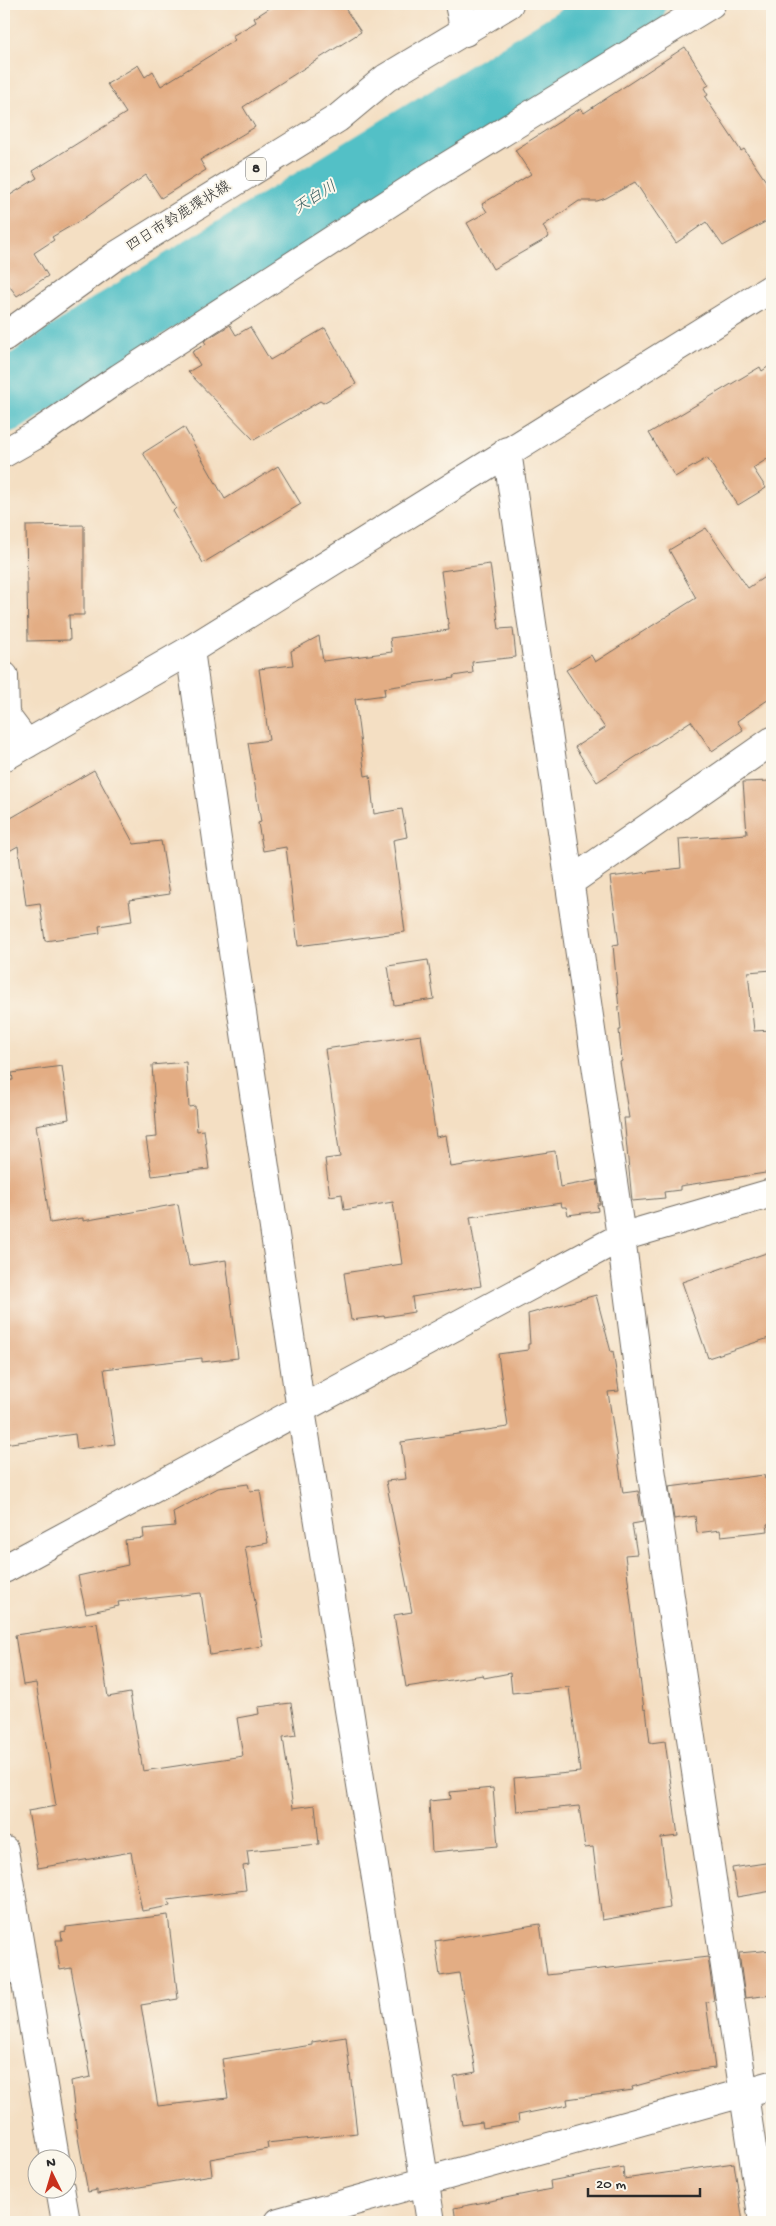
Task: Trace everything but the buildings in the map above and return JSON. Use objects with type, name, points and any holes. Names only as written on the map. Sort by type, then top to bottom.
[{"type":"street","points":[[459,4],[465,32]]},
{"type":"street","name":"四日市鈴鹿環状線","points":[[4,337],[114,258],[338,118],[386,78],[510,4]]},
{"type":"street","points":[[4,453],[34,436],[119,378],[428,178],[711,4]]},
{"type":"street","points":[[4,676],[5,715],[15,751],[190,650],[507,451],[772,288]]},
{"type":"street","points":[[507,451],[621,1237],[651,1469],[763,2222]]},
{"type":"street","points":[[190,650],[301,1410],[430,2222]]},
{"type":"street","points":[[570,882],[772,741]]},
{"type":"street","points":[[4,1569],[621,1237],[772,1193]]},
{"type":"street","points":[[4,1850],[53,2148]]},
{"type":"street","points":[[279,2222],[772,2084]]},
{"type":"street","points":[[62,2198],[66,2222]]},
{"type":"waterway","name":"天白川","points":[[4,399],[109,328],[632,4]]}]
